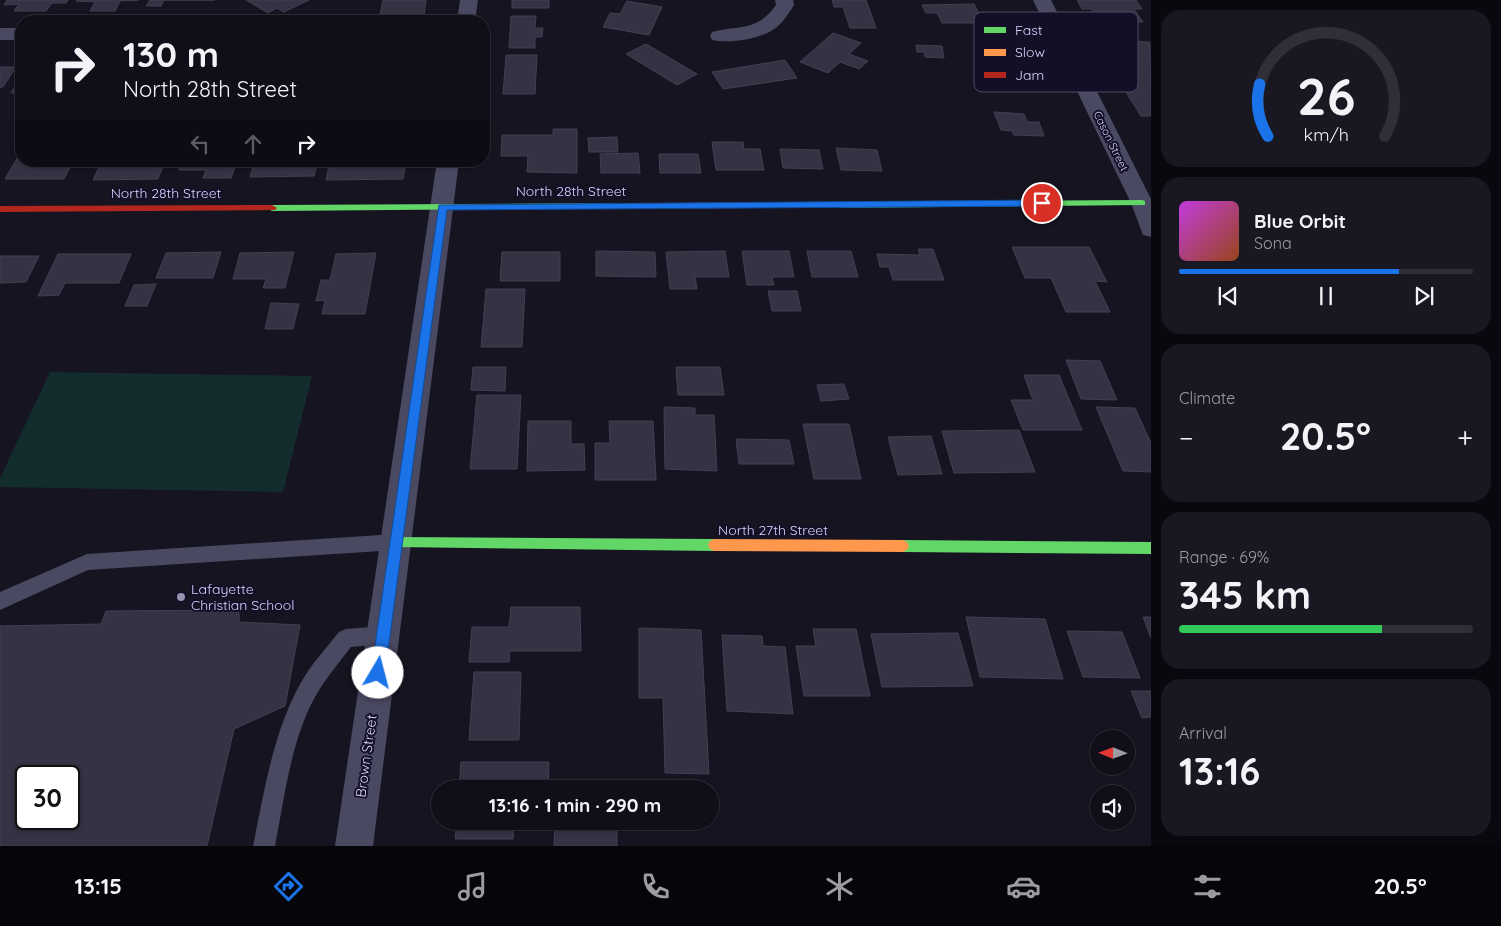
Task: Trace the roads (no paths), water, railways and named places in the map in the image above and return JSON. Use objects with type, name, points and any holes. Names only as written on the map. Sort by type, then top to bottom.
[{"type":"street","points":[[467,15],[469,0]]},
{"type":"street","points":[[719,36],[757,31],[775,20],[785,5],[784,0]]},
{"type":"street","name":"Cason Street","points":[[1042,0],[1048,12]]},
{"type":"street","points":[[0,34],[15,34]]},
{"type":"street","name":"Cason Street","points":[[1087,92],[1142,203],[1151,229]]},
{"type":"street","name":"Brown Street","points":[[354,846],[447,167]]},
{"type":"street","name":"North 28th Street","points":[[0,209],[1142,203]]},
{"type":"street","name":"North 27th Street","points":[[396,542],[1151,548]]},
{"type":"lane","points":[[0,601],[86,562],[396,542]]},
{"type":"lane","points":[[264,846],[277,780],[294,719],[313,681],[346,638],[383,635]]},
{"type":"place","name":"Lafayette Christian School","points":[[181,597]]}]
